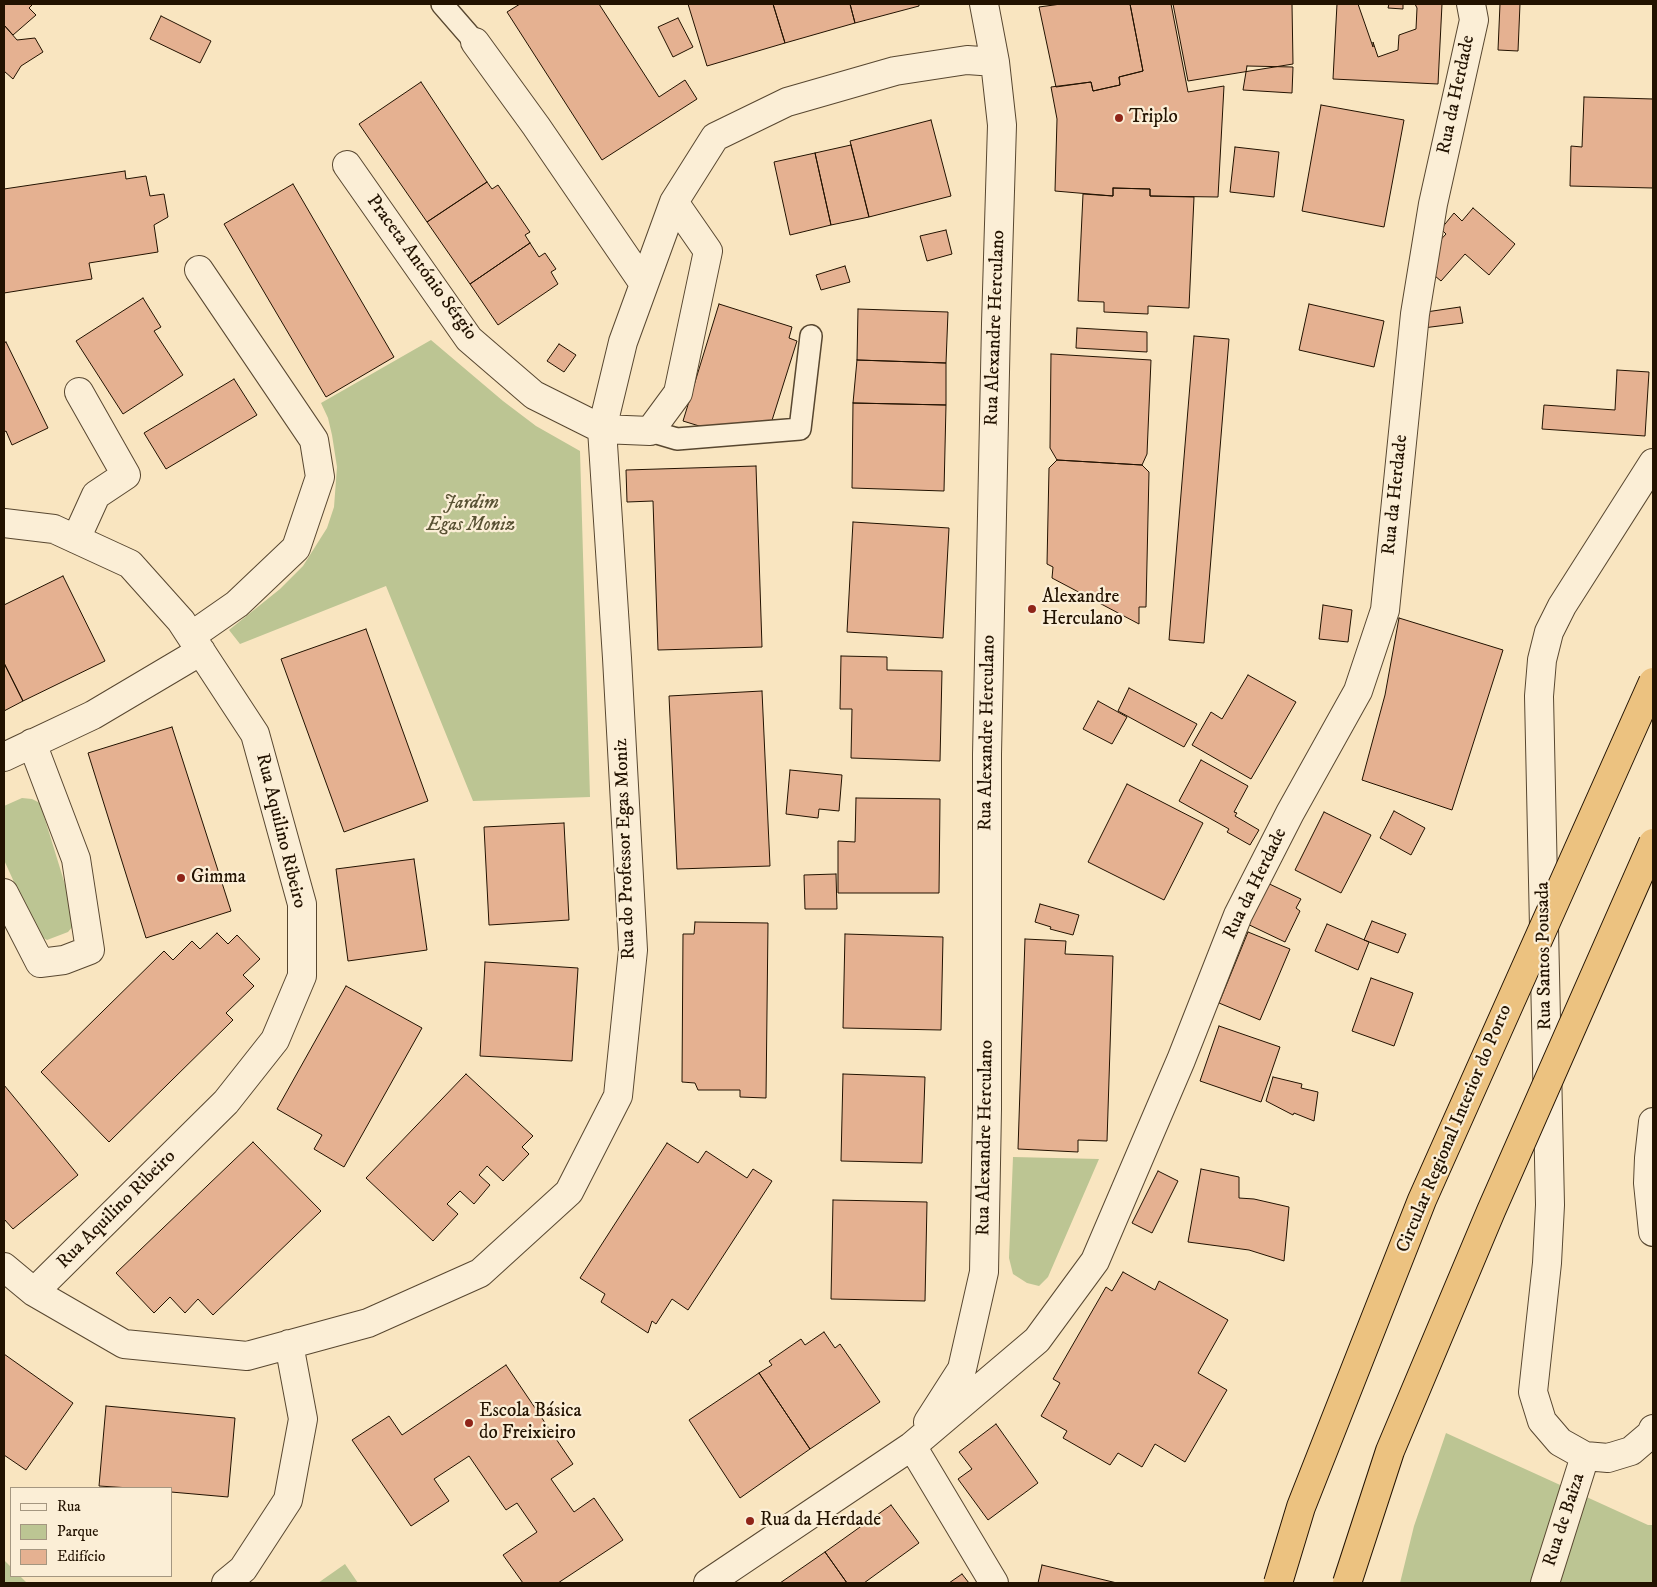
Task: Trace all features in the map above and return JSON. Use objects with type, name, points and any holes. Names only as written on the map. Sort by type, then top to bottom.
[{"type":"highway","name":"Circular Regional Interior do Porto","points":[[1278,1583],[1301,1507],[1422,1200],[1653,682]]},
{"type":"highway","points":[[1347,1583],[1394,1442],[1491,1211],[1653,843]]},
{"type":"street","name":"Rua Alexandre Herculano","points":[[912,1446],[962,1369],[984,1272],[987,1100],[987,744],[995,334],[1002,125],[995,62],[984,4]]},
{"type":"street","name":"Rua da Herdade","points":[[708,1583],[912,1446],[1037,1340],[1095,1261],[1181,1060],[1238,915],[1290,813],[1358,691],[1385,610],[1415,314],[1433,204],[1474,20],[1471,4]]},
{"type":"street","points":[[475,42],[536,126],[644,284]]},
{"type":"street","name":"Rua do Professor Egas Moniz","points":[[4,1267],[34,1292],[124,1344],[247,1356],[368,1323],[480,1274],[569,1192],[618,1096],[633,950],[618,658],[602,429],[624,342],[674,202],[715,137],[787,102],[895,71],[967,60],[995,62]]},
{"type":"street","name":"Praceta António Sérgio","points":[[347,165],[470,339],[534,394],[602,429]]},
{"type":"street","points":[[602,429],[650,431],[678,393],[708,251],[674,202]]},
{"type":"street","points":[[4,757],[93,715],[196,644],[296,548],[320,477],[314,440],[198,270]]},
{"type":"street","points":[[76,539],[96,495],[126,475],[79,392]]},
{"type":"street","name":"Rua Santos Pousada","points":[[1585,1456],[1560,1442],[1542,1421],[1533,1392],[1547,1263],[1550,1205],[1539,696],[1542,660],[1548,632],[1562,606],[1653,463]]},
{"type":"street","name":"Rua Aquilino Ribeiro","points":[[4,522],[54,529],[130,564],[181,621],[255,734],[302,904],[302,976],[275,1040],[226,1102],[34,1292]]},
{"type":"street","points":[[4,893],[40,963],[64,960],[90,950],[76,859],[32,743]]},
{"type":"street","points":[[1653,1122],[1648,1183],[1653,1232]]},
{"type":"street","points":[[226,1583],[243,1568],[288,1500],[302,1419],[289,1344]]},
{"type":"street","points":[[1585,1456],[1608,1458],[1630,1451],[1651,1434],[1653,1429]]},
{"type":"street","points":[[912,1446],[994,1583]]},
{"type":"street","name":"Rua de Baiza","points":[[1545,1583],[1585,1456]]},
{"type":"lane","points":[[442,4],[475,42]]},
{"type":"lane","points":[[650,431],[677,440],[800,429],[811,336]]},
{"type":"green space","name":"Jardim Egas Moniz","points":[[431,340],[503,401],[536,426],[580,451],[590,797],[473,801],[386,586],[240,644],[229,630],[280,589],[303,566],[327,528],[334,507],[337,467],[328,418],[321,403]]},
{"type":"green space","points":[[22,798],[32,799],[40,803],[75,917],[74,925],[68,932],[47,940],[38,935],[4,860],[4,806]]},
{"type":"green space","points":[[1013,1157],[1099,1159],[1048,1277],[1039,1286],[1027,1283],[1013,1274],[1009,1258]]},
{"type":"green space","points":[[1446,1433],[1648,1525],[1653,1525],[1653,1583],[1400,1583],[1414,1526]]},
{"type":"green space","points":[[4,1560],[10,1566],[10,1577],[21,1577],[27,1583],[4,1583]]},
{"type":"green space","points":[[345,1564],[358,1583],[318,1583]]},
{"type":"building","points":[[4,4],[33,4],[29,8],[36,15],[13,35],[4,25]]},
{"type":"building","points":[[520,4],[599,4],[659,97],[685,80],[697,99],[602,160],[507,12]]},
{"type":"building","points":[[688,4],[773,4],[785,43],[707,66]]},
{"type":"building","points":[[773,4],[850,4],[855,23],[785,43]]},
{"type":"building","points":[[850,4],[919,4],[919,6],[855,23]]},
{"type":"building","points":[[1061,4],[1130,4],[1143,71],[1119,77],[1120,85],[1093,91],[1091,82],[1056,87],[1039,7]]},
{"type":"building","points":[[1130,4],[1171,4],[1188,92],[1224,86],[1218,197],[1150,196],[1150,189],[1113,188],[1113,196],[1055,191],[1057,119],[1051,87],[1091,82],[1093,91],[1120,85],[1119,77],[1143,71]]},
{"type":"building","points":[[1173,4],[1292,4],[1293,64],[1188,81]]},
{"type":"building","points":[[1337,4],[1358,4],[1378,57],[1398,50],[1399,35],[1416,29],[1417,8],[1415,4],[1442,4],[1438,84],[1333,79]]},
{"type":"building","points":[[1389,4],[1403,4],[1403,9],[1388,8]]},
{"type":"building","points":[[1500,4],[1520,4],[1518,51],[1498,50]]},
{"type":"building","points":[[161,16],[211,41],[200,63],[150,39]]},
{"type":"building","points":[[678,18],[693,47],[673,57],[658,27]]},
{"type":"building","points":[[4,25],[17,40],[35,38],[43,52],[21,66],[13,79],[4,71]]},
{"type":"building","points":[[1247,66],[1293,67],[1292,93],[1243,90]]},
{"type":"building","points":[[421,82],[487,182],[427,222],[359,124]]},
{"type":"building","points":[[1584,97],[1653,99],[1653,188],[1570,186],[1571,146],[1582,147]]},
{"type":"building","points":[[1321,105],[1404,120],[1384,227],[1302,211]]},
{"type":"building","points":[[931,120],[951,196],[869,217],[850,141]]},
{"type":"building","points":[[851,145],[869,217],[831,225],[815,153]]},
{"type":"building","points":[[1235,147],[1279,152],[1274,197],[1230,192]]},
{"type":"building","points":[[815,153],[831,225],[790,235],[774,162]]},
{"type":"building","points":[[125,171],[126,179],[146,176],[150,196],[164,194],[168,217],[154,225],[158,252],[89,263],[92,279],[4,293],[4,189]]},
{"type":"building","points":[[487,182],[492,189],[498,185],[530,232],[525,235],[530,243],[470,284],[427,222]]},
{"type":"building","points":[[293,184],[394,357],[326,397],[224,224]]},
{"type":"building","points":[[1113,188],[1150,189],[1150,196],[1194,197],[1189,308],[1148,306],[1148,314],[1104,312],[1104,302],[1078,301],[1083,194],[1113,196]]},
{"type":"building","points":[[1473,208],[1515,244],[1489,275],[1465,254],[1441,281],[1429,271],[1434,247],[1446,234],[1441,229],[1454,213],[1462,221]]},
{"type":"building","points":[[946,230],[952,254],[927,261],[920,236]]},
{"type":"building","points":[[530,243],[539,257],[545,253],[556,269],[551,272],[558,284],[498,325],[470,284]]},
{"type":"building","points":[[845,266],[850,282],[821,290],[816,275]]},
{"type":"building","points":[[143,298],[161,327],[154,331],[183,375],[123,414],[76,341]]},
{"type":"building","points":[[719,304],[792,327],[789,338],[797,341],[768,433],[735,437],[683,421]]},
{"type":"building","points":[[1309,304],[1384,321],[1374,367],[1299,350]]},
{"type":"building","points":[[1460,307],[1463,323],[1423,328],[1426,312]]},
{"type":"building","points":[[858,309],[948,312],[946,363],[857,360]]},
{"type":"building","points":[[1077,328],[1147,332],[1147,352],[1076,348]]},
{"type":"building","points":[[1194,336],[1229,339],[1204,643],[1169,640]]},
{"type":"building","points":[[6,342],[48,428],[12,445],[6,431],[4,432],[4,343]]},
{"type":"building","points":[[559,344],[576,355],[564,372],[547,361]]},
{"type":"building","points":[[1051,354],[1151,360],[1147,454],[1142,465],[1057,460],[1050,448]]},
{"type":"building","points":[[857,360],[946,363],[946,405],[853,403]]},
{"type":"building","points":[[1617,370],[1649,372],[1645,436],[1542,429],[1544,405],[1615,410]]},
{"type":"building","points":[[234,379],[257,415],[166,469],[144,433]]},
{"type":"building","points":[[853,403],[946,405],[944,491],[852,488]]},
{"type":"building","points":[[1057,460],[1142,465],[1149,472],[1146,607],[1139,607],[1139,624],[1052,578],[1053,567],[1047,564],[1049,468]]},
{"type":"building","points":[[756,466],[762,647],[658,650],[653,501],[627,502],[626,470]]},
{"type":"building","points":[[853,522],[949,528],[943,638],[847,632]]},
{"type":"building","points":[[63,576],[105,661],[23,701],[4,663],[4,605]]},
{"type":"building","points":[[1323,605],[1352,610],[1348,642],[1319,639]]},
{"type":"building","points":[[1399,618],[1503,650],[1452,810],[1362,780],[1385,695]]},
{"type":"building","points":[[366,629],[428,801],[344,832],[281,659]]},
{"type":"building","points":[[841,656],[887,657],[887,670],[942,671],[940,761],[851,758],[852,709],[840,709]]},
{"type":"building","points":[[4,663],[23,701],[4,711]]},
{"type":"building","points":[[1248,675],[1296,702],[1251,779],[1192,745],[1211,712],[1222,719]]},
{"type":"building","points":[[1129,688],[1197,724],[1184,747],[1118,711]]},
{"type":"building","points":[[762,691],[770,866],[677,869],[669,696]]},
{"type":"building","points":[[1098,701],[1127,717],[1112,744],[1083,729]]},
{"type":"building","points":[[172,727],[231,911],[146,938],[88,753]]},
{"type":"building","points":[[1201,760],[1248,786],[1234,812],[1237,813],[1235,816],[1259,830],[1250,845],[1227,832],[1229,829],[1179,801]]},
{"type":"building","points":[[790,770],[842,775],[839,811],[819,809],[818,818],[786,814]]},
{"type":"building","points":[[1127,784],[1203,823],[1164,900],[1088,862]]},
{"type":"building","points":[[856,798],[940,799],[939,893],[838,893],[838,841],[855,842]]},
{"type":"building","points":[[1394,811],[1425,828],[1411,855],[1380,838]]},
{"type":"building","points":[[1324,812],[1371,835],[1341,893],[1295,870]]},
{"type":"building","points":[[564,823],[569,920],[489,925],[484,827]]},
{"type":"building","points":[[414,859],[427,950],[348,961],[336,869]]},
{"type":"building","points":[[836,874],[837,909],[805,909],[804,875]]},
{"type":"building","points":[[1259,879],[1301,899],[1296,908],[1300,911],[1285,942],[1239,920]]},
{"type":"building","points":[[1040,904],[1079,915],[1073,935],[1050,929],[1051,927],[1035,922]]},
{"type":"building","points":[[1372,921],[1406,934],[1398,953],[1364,940]]},
{"type":"building","points":[[695,922],[768,923],[766,1098],[740,1097],[740,1090],[698,1090],[695,1083],[682,1082],[683,934],[694,934]]},
{"type":"building","points":[[1327,924],[1369,942],[1358,970],[1315,951]]},
{"type":"building","points":[[1248,932],[1290,949],[1260,1020],[1219,1003]]},
{"type":"building","points":[[217,933],[228,944],[237,935],[260,959],[243,975],[254,986],[226,1013],[233,1020],[109,1142],[41,1072],[164,951],[173,960],[192,941],[200,949]]},
{"type":"building","points":[[845,934],[943,937],[941,1030],[843,1028]]},
{"type":"building","points":[[1025,939],[1066,941],[1065,954],[1113,956],[1107,1141],[1078,1140],[1078,1152],[1018,1149]]},
{"type":"building","points":[[485,962],[578,968],[572,1061],[480,1056]]},
{"type":"building","points":[[1371,978],[1413,993],[1394,1046],[1352,1031]]},
{"type":"building","points":[[346,986],[422,1028],[344,1167],[314,1149],[322,1135],[277,1109]]},
{"type":"building","points":[[1219,1026],[1280,1047],[1261,1102],[1200,1081]]},
{"type":"building","points":[[466,1074],[533,1136],[522,1147],[529,1154],[503,1181],[487,1166],[479,1175],[490,1185],[474,1204],[460,1191],[447,1204],[458,1214],[433,1241],[366,1178]]},
{"type":"building","points":[[843,1074],[925,1077],[922,1163],[841,1161]]},
{"type":"building","points":[[1273,1077],[1302,1084],[1301,1088],[1318,1092],[1314,1121],[1294,1113],[1293,1115],[1266,1101]]},
{"type":"building","points":[[4,1085],[78,1175],[13,1229],[4,1219]]},
{"type":"building","points":[[253,1142],[321,1211],[213,1315],[198,1299],[185,1313],[170,1297],[154,1313],[116,1273]]},
{"type":"building","points":[[667,1143],[698,1163],[706,1151],[747,1178],[753,1169],[772,1181],[688,1310],[672,1299],[656,1324],[652,1321],[648,1333],[601,1302],[605,1294],[580,1278]]},
{"type":"building","points":[[1201,1169],[1239,1177],[1239,1198],[1254,1199],[1289,1207],[1284,1261],[1249,1250],[1188,1242]]},
{"type":"building","points":[[1158,1171],[1178,1181],[1152,1233],[1132,1223]]},
{"type":"building","points":[[833,1200],[927,1202],[925,1301],[831,1299]]},
{"type":"building","points":[[1123,1272],[1155,1290],[1159,1281],[1228,1320],[1198,1373],[1227,1390],[1185,1462],[1155,1444],[1142,1467],[1118,1453],[1110,1465],[1063,1438],[1067,1431],[1041,1416],[1060,1383],[1053,1379],[1106,1287],[1112,1291]]},
{"type":"building","points":[[824,1332],[835,1348],[840,1344],[880,1402],[810,1449],[759,1373],[772,1365],[769,1361],[801,1339],[805,1345]]},
{"type":"building","points":[[4,1354],[73,1403],[26,1470],[4,1455]]},
{"type":"building","points":[[506,1365],[573,1464],[551,1479],[574,1512],[594,1498],[623,1540],[558,1583],[523,1583],[503,1555],[537,1532],[517,1503],[506,1510],[469,1456],[434,1479],[449,1501],[411,1526],[352,1440],[389,1416],[402,1435]]},
{"type":"building","points":[[759,1373],[810,1449],[740,1498],[689,1420]]},
{"type":"building","points":[[106,1406],[235,1418],[228,1497],[172,1492],[172,1487],[99,1486]]},
{"type":"building","points":[[996,1424],[1038,1483],[988,1520],[958,1479],[972,1469],[959,1452]]},
{"type":"building","points":[[891,1505],[919,1543],[864,1583],[847,1583],[825,1552]]},
{"type":"building","points":[[825,1552],[847,1583],[780,1583]]},
{"type":"building","points":[[1042,1565],[1117,1583],[1038,1583]]},
{"type":"building","points":[[962,1574],[969,1583],[949,1583]]},
{"type":"place","name":"Triplo","points":[[1119,118]]},
{"type":"place","name":"Alexandre Herculano","points":[[1032,609]]},
{"type":"place","name":"Gimma","points":[[181,878]]},
{"type":"place","name":"Escola Básica do Freixieiro","points":[[469,1423]]},
{"type":"place","name":"Rua da Herdade","points":[[750,1521]]}]
